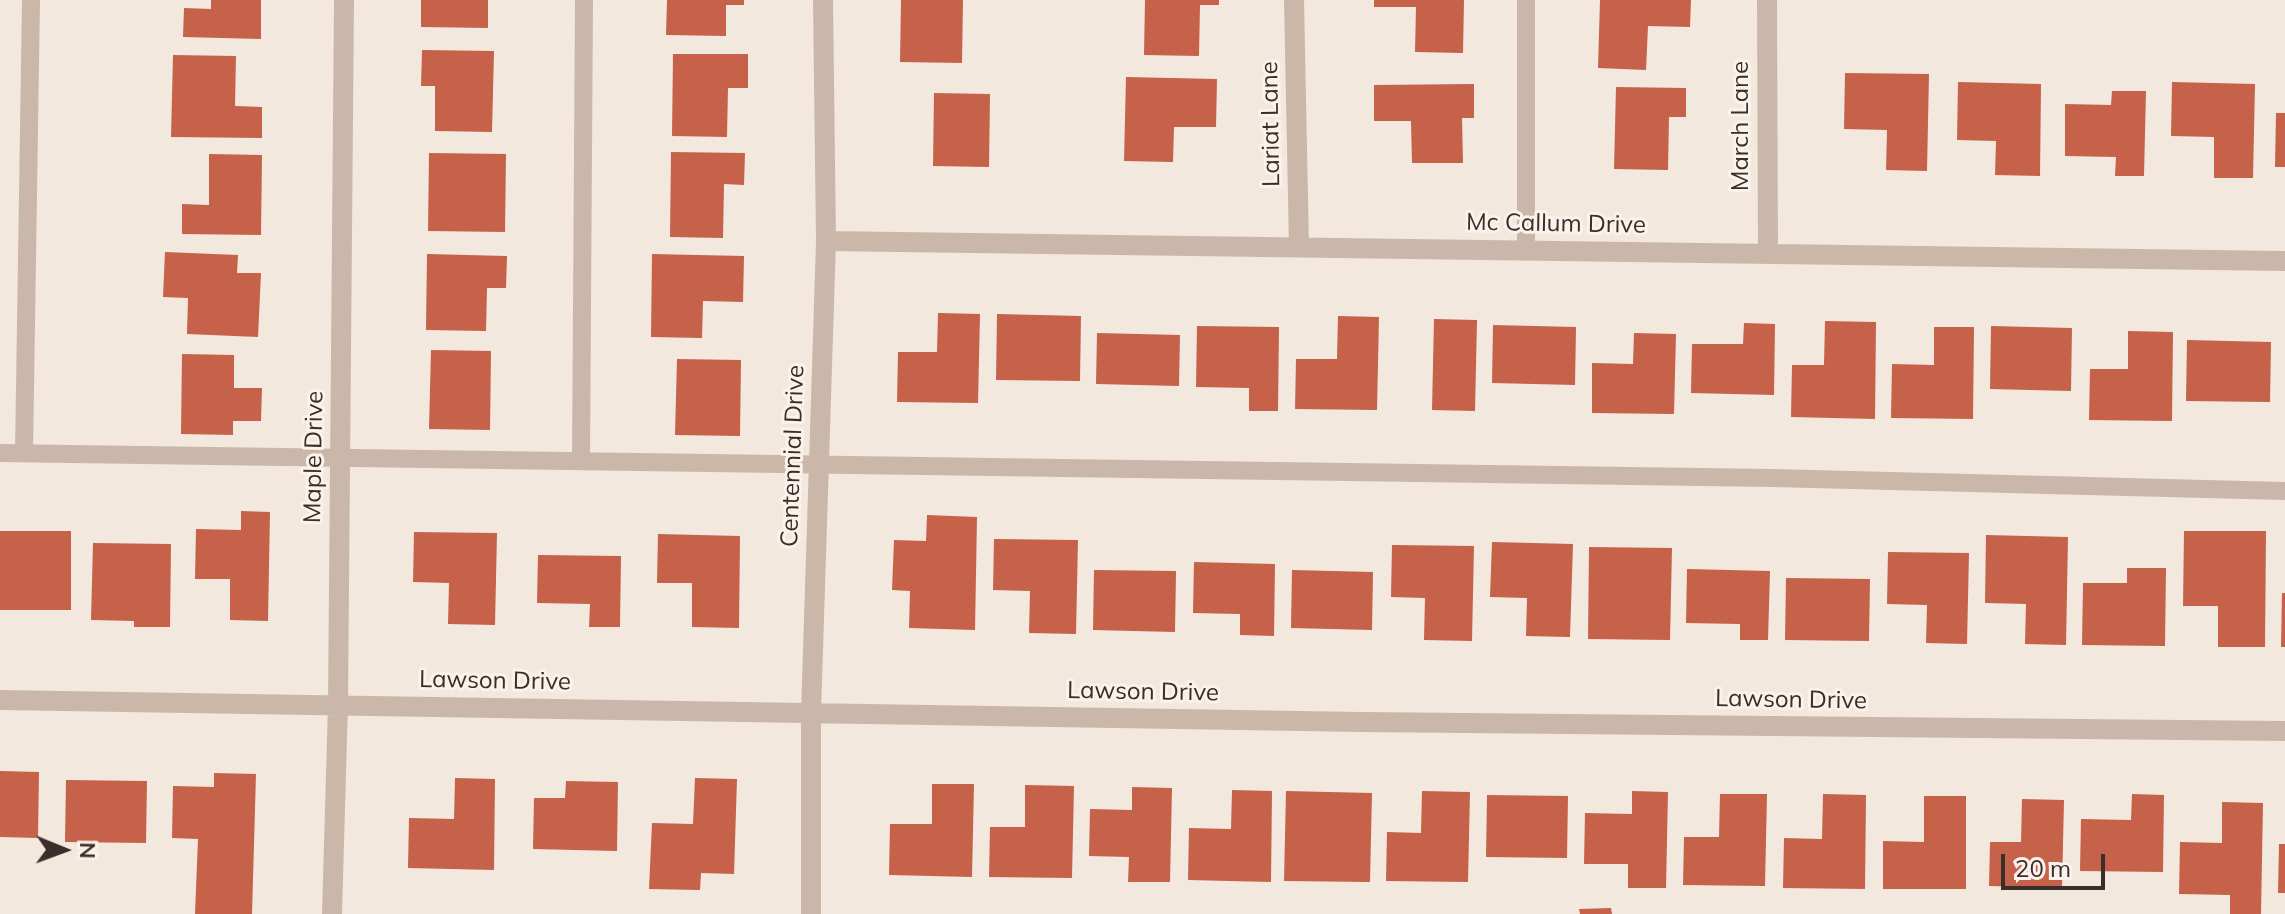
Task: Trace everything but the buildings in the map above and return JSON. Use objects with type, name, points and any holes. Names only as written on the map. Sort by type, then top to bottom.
[{"type":"street","name":"Maple Drive","points":[[332,914],[338,704],[344,0]]},
{"type":"street","name":"Centennial Drive","points":[[811,914],[811,713],[826,241],[823,0]]},
{"type":"street","name":"Lariat Lane","points":[[1294,0],[1299,247]]},
{"type":"street","name":"March Lane","points":[[1767,0],[1768,253]]},
{"type":"street","name":"Mc Callum Drive","points":[[826,241],[2285,261]]},
{"type":"street","name":"Lawson Drive","points":[[0,700],[2285,731]]},
{"type":"lane","points":[[24,453],[31,0]]},
{"type":"lane","points":[[581,460],[584,0]]},
{"type":"lane","points":[[1526,0],[1526,250]]},
{"type":"lane","points":[[0,453],[1772,478],[2285,491]]}]
